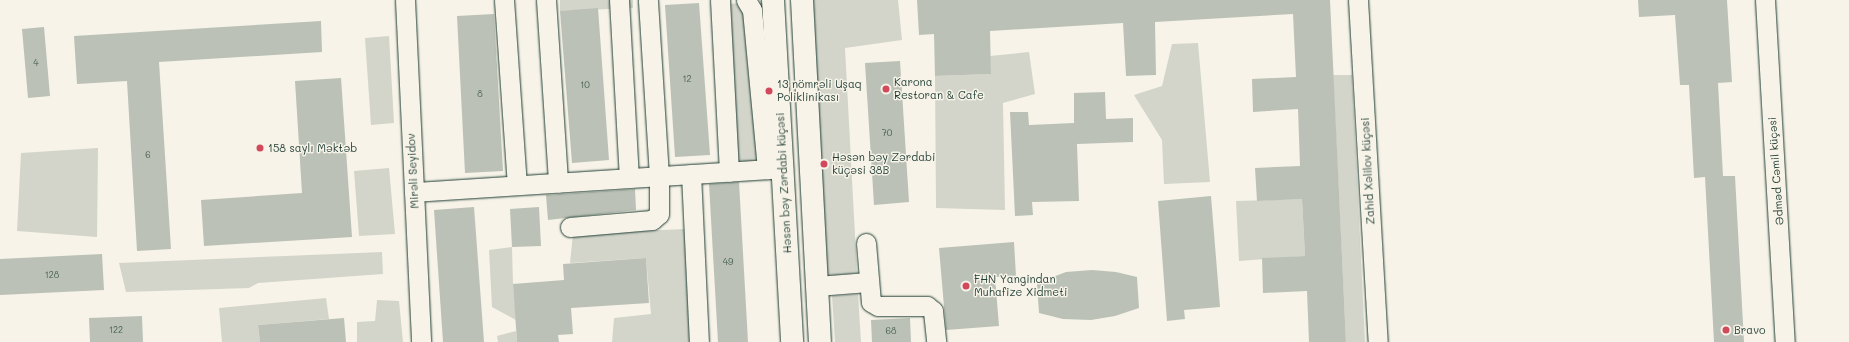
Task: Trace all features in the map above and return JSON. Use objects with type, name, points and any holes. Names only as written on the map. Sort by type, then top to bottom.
[{"type":"main road","name":"Həsən bəy Zərdabi küçəsi","points":[[773,0],[775,169],[792,342]]},
{"type":"main road","points":[[802,0],[820,342]]},
{"type":"street","name":"Mirəli Seyidov","points":[[405,0],[421,342]]},
{"type":"street","points":[[504,0],[517,185]]},
{"type":"street","points":[[546,0],[558,183]]},
{"type":"street","points":[[620,0],[629,178]]},
{"type":"street","points":[[570,228],[652,220],[659,214],[659,176],[648,0]]},
{"type":"street","points":[[720,0],[729,172]]},
{"type":"street","points":[[414,192],[775,169],[752,10],[746,0]]},
{"type":"street","name":"Zahid Xəlilov küçəsi","points":[[1358,0],[1378,342]]},
{"type":"street","name":"Ədməd Cəmil küçəsi","points":[[1765,0],[1785,342]]},
{"type":"street","points":[[691,174],[699,342]]},
{"type":"street","points":[[866,243],[868,282],[871,302],[878,306],[910,304],[927,306],[933,311],[936,342]]},
{"type":"street","points":[[817,286],[868,282]]},
{"type":"shaded area","points":[[560,0],[633,0],[633,8],[560,11]]},
{"type":"shaded area","points":[[813,0],[898,0],[902,40],[845,48],[857,273],[827,276]]},
{"type":"shaded area","points":[[758,2],[768,162],[724,164],[713,5]]},
{"type":"shaded area","points":[[389,36],[394,123],[371,125],[365,38]]},
{"type":"shaded area","points":[[1198,43],[1210,182],[1164,184],[1162,140],[1134,95],[1162,86],[1172,44]]},
{"type":"shaded area","points":[[1029,52],[1035,94],[1003,103],[1005,210],[936,208],[935,76],[991,74],[990,56]]},
{"type":"shaded area","points":[[1333,75],[1352,75],[1365,342],[1346,342]]},
{"type":"shaded area","points":[[98,148],[97,237],[17,231],[21,153]]},
{"type":"shaded area","points":[[389,168],[395,234],[359,236],[354,171]]},
{"type":"shaded area","points":[[1302,199],[1305,256],[1239,261],[1236,201]]},
{"type":"shaded area","points":[[685,229],[690,342],[612,342],[614,318],[651,314],[646,258],[570,263],[573,234]]},
{"type":"shaded area","points":[[512,247],[516,320],[492,307],[489,250]]},
{"type":"shaded area","points":[[382,252],[383,274],[258,283],[249,288],[126,292],[119,263]]},
{"type":"shaded area","points":[[858,294],[861,342],[835,342],[832,296]]},
{"type":"shaded area","points":[[326,298],[329,319],[258,325],[260,342],[222,342],[219,308]]},
{"type":"shaded area","points":[[377,300],[399,301],[403,342],[357,342],[357,322],[375,321]]},
{"type":"shaded area","points":[[516,331],[517,342],[498,342],[497,336]]},
{"type":"building","points":[[917,0],[1330,0],[1346,342],[1309,342],[1307,291],[1263,293],[1262,258],[1305,256],[1302,199],[1257,201],[1255,168],[1300,166],[1298,109],[1253,112],[1252,79],[1296,77],[1293,14],[1155,22],[1156,75],[1126,76],[1123,23],[990,31],[991,74],[935,76],[934,34],[919,35]]},
{"type":"building","points":[[1638,0],[1727,0],[1732,82],[1718,83],[1723,176],[1735,176],[1744,342],[1714,342],[1705,177],[1694,178],[1689,85],[1680,85],[1675,15],[1639,17]]},
{"type":"building","points":[[699,3],[710,155],[675,157],[665,5]]},
{"type":"building","points":[[598,8],[609,160],[572,163],[560,11]]},
{"type":"building","points":[[494,14],[503,171],[465,173],[457,16]]},
{"type":"building","points":[[321,21],[322,52],[159,62],[171,249],[137,251],[127,81],[77,84],[74,36]]},
{"type":"building","points":[[44,27],[50,96],[28,98],[22,29]]},
{"type":"building","points":[[900,61],[909,202],[874,205],[865,63]]},
{"type":"building","points":[[341,78],[352,237],[204,246],[201,200],[302,193],[295,81]]},
{"type":"building","points":[[1105,92],[1106,119],[1133,118],[1133,142],[1077,144],[1079,201],[1032,202],[1033,215],[1015,216],[1010,112],[1028,112],[1029,125],[1074,123],[1074,93]]},
{"type":"building","points":[[739,182],[748,342],[718,342],[709,184]]},
{"type":"building","points":[[635,189],[636,210],[548,220],[546,195]]},
{"type":"building","points":[[1211,196],[1220,307],[1184,310],[1185,319],[1167,321],[1158,201]]},
{"type":"building","points":[[474,207],[484,342],[443,342],[434,210]]},
{"type":"building","points":[[539,207],[541,246],[512,247],[510,209]]},
{"type":"building","points":[[1014,242],[1016,276],[995,277],[999,326],[946,330],[939,248]]},
{"type":"building","points":[[102,254],[104,290],[0,295],[0,259]]},
{"type":"building","points":[[646,258],[649,303],[571,308],[573,334],[558,335],[559,342],[517,342],[513,284],[564,280],[563,264]]},
{"type":"building","points":[[1092,270],[1116,272],[1137,277],[1139,308],[1115,316],[1091,320],[1063,319],[1039,313],[1037,283],[1066,272]]},
{"type":"building","points":[[142,316],[143,342],[90,342],[89,318]]},
{"type":"building","points":[[344,318],[346,342],[260,342],[258,325]]},
{"type":"building","points":[[910,318],[911,342],[872,342],[871,320]]},
{"type":"place","name":"Karona Restoran & Cafe","points":[[886,89]]},
{"type":"place","name":"13 nömrəli Uşaq Poliklinikası","points":[[769,91]]},
{"type":"place","name":"158 saylı Məktəb","points":[[260,148]]},
{"type":"place","name":"Həsən bəy Zərdabi küçəsi 38B","points":[[824,164]]},
{"type":"place","name":"FHN Yangindan Muhafize Xidmeti","points":[[966,286]]},
{"type":"place","name":"Bravo","points":[[1726,330]]}]
